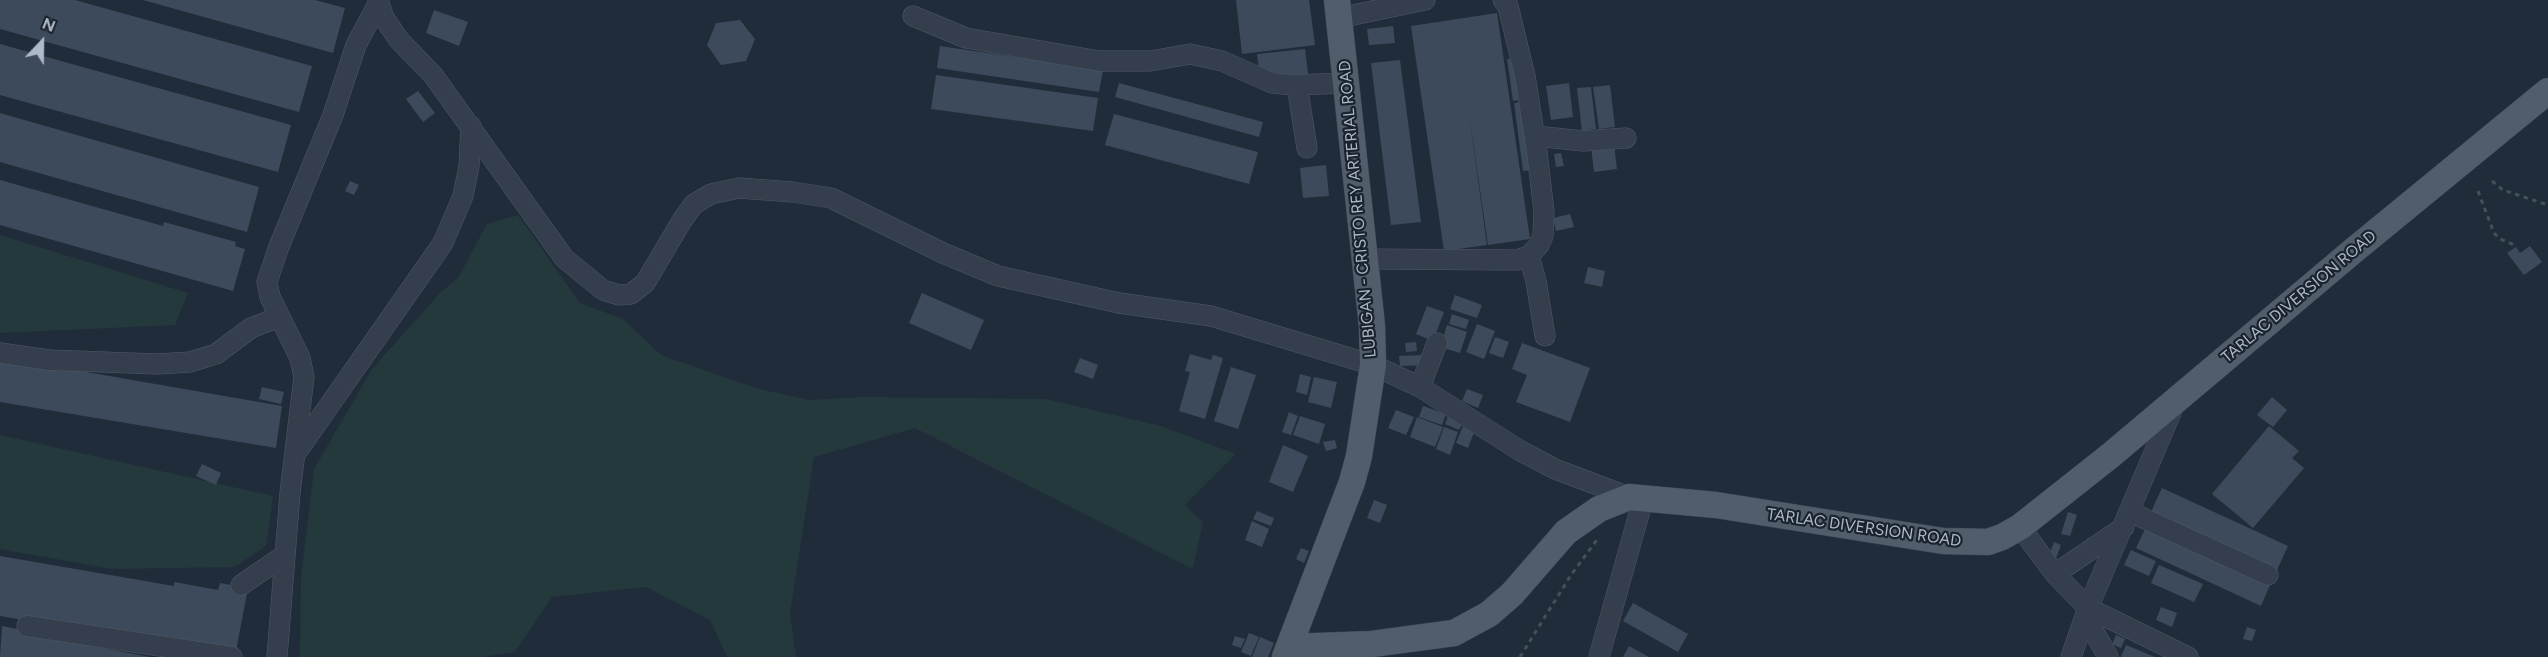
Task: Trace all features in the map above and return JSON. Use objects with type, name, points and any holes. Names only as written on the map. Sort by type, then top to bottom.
[{"type":"main road","name":"LUBIGAN - CRISTO REY ARTERIAL ROAD","points":[[1287,652],[1359,456],[1373,365],[1365,259],[1338,9]]},
{"type":"main road","name":"TARLAC DIVERSION ROAD","points":[[1636,496],[1969,543],[1988,542],[2019,527],[2548,91]]},
{"type":"main road","points":[[1287,652],[1454,633],[1490,614],[1512,594],[1566,532],[1599,509],[1636,496]]},
{"type":"street","points":[[1338,9],[1425,0]]},
{"type":"street","points":[[1365,259],[1464,262],[1517,260],[1529,256],[1543,236],[1544,212],[1525,76],[1508,6],[1503,0]]},
{"type":"street","points":[[378,1],[384,18],[399,40],[433,75],[564,258],[591,283],[603,290],[619,295],[631,294],[645,283],[694,204],[711,194],[739,188],[793,192],[831,198],[943,253],[998,276],[1119,303],[1211,315],[1373,365],[1420,387],[1546,464],[1636,496],[1599,657]]},
{"type":"street","points":[[275,656],[304,377],[300,358],[270,297],[267,282],[270,268],[333,115],[357,45],[378,1]]},
{"type":"street","points":[[913,16],[966,38],[1099,61],[1150,61],[1181,55],[1203,55],[1272,83],[1297,85],[1347,83]]},
{"type":"street","points":[[1297,85],[1307,148]]},
{"type":"street","points":[[294,456],[442,243],[463,196],[469,166],[471,126]]},
{"type":"street","points":[[1535,136],[1584,141],[1626,138]]},
{"type":"street","points":[[1529,256],[1545,336]]},
{"type":"street","points":[[0,353],[50,360],[156,364],[190,362],[216,354],[251,328],[279,317]]},
{"type":"street","points":[[1420,387],[1437,343]]},
{"type":"street","points":[[2071,657],[2086,612],[2177,399]]},
{"type":"street","points":[[2055,574],[2127,520]]},
{"type":"street","points":[[2127,520],[2268,575]]},
{"type":"street","points":[[2019,527],[2086,612],[2108,657]]},
{"type":"street","points":[[241,585],[285,555]]},
{"type":"street","points":[[2086,612],[2188,657]]},
{"type":"street","points":[[27,626],[232,657]]},
{"type":"path","points":[[2492,181],[2503,190],[2548,205]]},
{"type":"path","points":[[2478,191],[2494,233],[2500,239],[2517,246]]},
{"type":"path","points":[[1520,657],[1571,575],[1603,531]]},
{"type":"green space","points":[[518,215],[580,303],[623,319],[661,355],[759,389],[809,400],[864,397],[1046,399],[1161,426],[1236,454],[1185,505],[1203,522],[1193,569],[915,428],[814,457],[790,613],[796,657],[727,657],[710,620],[646,587],[552,597],[515,652],[481,657],[300,657],[301,577],[314,469],[372,369],[440,293],[458,278],[487,224]]},
{"type":"green space","points":[[0,235],[188,293],[175,325],[0,333]]},
{"type":"green space","points":[[0,435],[273,496],[266,546],[235,567],[112,569],[0,549]]},
{"type":"building","points":[[0,0],[75,0],[312,66],[299,112],[0,29]]},
{"type":"building","points":[[143,0],[315,0],[345,8],[333,53]]},
{"type":"building","points":[[1236,0],[1309,0],[1315,45],[1242,54]]},
{"type":"building","points":[[434,10],[468,22],[459,46],[426,33]]},
{"type":"building","points":[[1497,13],[1530,239],[1488,245],[1468,106],[1487,245],[1444,251],[1411,26]]},
{"type":"building","points":[[740,20],[755,39],[746,61],[721,65],[707,45],[716,23]]},
{"type":"building","points":[[1393,26],[1395,43],[1369,45],[1367,29]]},
{"type":"building","points":[[0,44],[291,125],[278,172],[0,95]]},
{"type":"building","points":[[940,46],[1103,70],[1099,92],[937,68]]},
{"type":"building","points":[[1305,49],[1309,80],[1260,75],[1257,54]]},
{"type":"building","points":[[1517,58],[1523,99],[1513,101],[1507,59]]},
{"type":"building","points":[[1400,60],[1421,222],[1391,225],[1371,63]]},
{"type":"building","points":[[936,75],[1098,98],[1093,131],[931,109]]},
{"type":"building","points":[[1119,83],[1263,122],[1259,137],[1115,97]]},
{"type":"building","points":[[1569,83],[1573,117],[1551,120],[1546,86]]},
{"type":"building","points":[[1610,85],[1615,127],[1599,129],[1593,87]]},
{"type":"building","points":[[1591,87],[1596,129],[1582,131],[1577,88]]},
{"type":"building","points":[[418,91],[435,113],[423,122],[406,99]]},
{"type":"building","points":[[1523,102],[1532,170],[1523,171],[1514,103]]},
{"type":"building","points":[[0,113],[259,187],[247,232],[0,162]]},
{"type":"building","points":[[1114,114],[1258,152],[1249,184],[1105,145]]},
{"type":"building","points":[[1614,144],[1617,169],[1594,172],[1591,146]]},
{"type":"building","points":[[1561,153],[1564,166],[1556,167],[1554,154]]},
{"type":"building","points":[[1326,165],[1329,196],[1303,198],[1300,168]]},
{"type":"building","points":[[0,180],[163,226],[164,222],[236,242],[235,246],[245,249],[233,291],[0,225]]},
{"type":"building","points":[[350,181],[359,185],[354,195],[345,191]]},
{"type":"building","points":[[1570,214],[1574,227],[1556,231],[1553,218]]},
{"type":"building","points":[[2530,246],[2542,262],[2524,275],[2507,253],[2516,247],[2520,253]]},
{"type":"building","points":[[1588,267],[1605,271],[1602,287],[1584,283]]},
{"type":"building","points":[[922,293],[984,320],[971,350],[909,323]]},
{"type":"building","points":[[1455,295],[1482,305],[1477,318],[1450,309]]},
{"type":"building","points":[[1427,306],[1444,312],[1433,341],[1416,334]]},
{"type":"building","points":[[1452,314],[1469,320],[1466,329],[1449,324]]},
{"type":"building","points":[[1477,324],[1495,331],[1484,359],[1466,352]]},
{"type":"building","points":[[1447,325],[1467,332],[1460,353],[1440,347]]},
{"type":"building","points":[[1495,337],[1509,342],[1503,358],[1489,353]]},
{"type":"building","points":[[1416,342],[1417,351],[1406,352],[1405,343]]},
{"type":"building","points":[[1522,343],[1590,368],[1570,422],[1516,402],[1527,375],[1512,369]]},
{"type":"building","points":[[1190,354],[1211,360],[1213,355],[1223,358],[1205,419],[1179,411],[1190,372],[1185,371]]},
{"type":"building","points":[[1423,355],[1423,365],[1400,366],[1399,356]]},
{"type":"building","points":[[0,357],[282,406],[276,448],[0,402]]},
{"type":"building","points":[[1080,358],[1098,365],[1093,379],[1074,372]]},
{"type":"building","points":[[1231,367],[1256,375],[1238,429],[1214,421]]},
{"type":"building","points":[[1300,374],[1311,377],[1307,395],[1296,392]]},
{"type":"building","points":[[1314,377],[1337,382],[1331,408],[1308,402]]},
{"type":"building","points":[[262,387],[284,392],[281,404],[259,399]]},
{"type":"building","points":[[1467,389],[1483,395],[1478,408],[1462,401]]},
{"type":"building","points":[[2272,397],[2287,410],[2273,427],[2257,415]]},
{"type":"building","points":[[1423,406],[1446,414],[1442,425],[1419,417]]},
{"type":"building","points":[[1396,410],[1414,417],[1406,435],[1388,428]]},
{"type":"building","points":[[1289,412],[1298,416],[1291,435],[1282,432]]},
{"type":"building","points":[[1300,416],[1325,424],[1319,444],[1293,435]]},
{"type":"building","points":[[1448,416],[1463,422],[1459,430],[1445,424]]},
{"type":"building","points":[[1417,417],[1443,427],[1435,447],[1410,437]]},
{"type":"building","points":[[1463,426],[1475,430],[1468,448],[1456,443]]},
{"type":"building","points":[[2269,426],[2299,451],[2292,458],[2304,468],[2253,528],[2212,494]]},
{"type":"building","points":[[1444,427],[1458,432],[1450,455],[1436,449]]},
{"type":"building","points":[[1335,440],[1337,448],[1326,451],[1323,442]]},
{"type":"building","points":[[1283,445],[1308,456],[1293,492],[1269,482]]},
{"type":"building","points":[[202,464],[221,473],[216,485],[196,476]]},
{"type":"building","points":[[2162,488],[2288,546],[2277,570],[2151,512]]},
{"type":"building","points":[[1374,500],[1387,505],[1380,523],[1367,518]]},
{"type":"building","points":[[1257,511],[1274,518],[1271,526],[1253,519]]},
{"type":"building","points":[[2068,512],[2077,515],[2070,536],[2061,534]]},
{"type":"building","points":[[1252,521],[1269,529],[1262,547],[1245,540]]},
{"type":"building","points":[[2146,527],[2270,585],[2261,606],[2136,548]]},
{"type":"building","points":[[2054,542],[2061,545],[2055,561],[2048,558]]},
{"type":"building","points":[[1301,548],[1309,551],[1304,563],[1296,559]]},
{"type":"building","points":[[2131,550],[2156,561],[2149,576],[2124,565]]},
{"type":"building","points":[[0,556],[174,586],[174,582],[218,590],[220,583],[248,588],[235,656],[0,616]]},
{"type":"building","points":[[2159,565],[2203,584],[2194,602],[2151,583]]},
{"type":"building","points":[[1633,603],[1688,634],[1678,652],[1623,621]]},
{"type":"building","points":[[2161,607],[2177,613],[2172,627],[2156,620]]},
{"type":"building","points":[[2,626],[23,630],[22,633],[150,657],[0,657]]},
{"type":"building","points":[[2247,627],[2256,630],[2252,641],[2243,639]]},
{"type":"building","points":[[1249,633],[1259,637],[1251,656],[1241,652]]},
{"type":"building","points":[[2116,635],[2125,639],[2121,648],[2112,644]]},
{"type":"building","points":[[1235,636],[1245,639],[1241,648],[1232,645]]},
{"type":"building","points":[[1260,637],[1274,643],[1268,657],[1252,657]]},
{"type":"building","points":[[2126,645],[2155,657],[2121,657]]},
{"type":"building","points":[[1629,646],[1649,657],[1623,657]]}]
